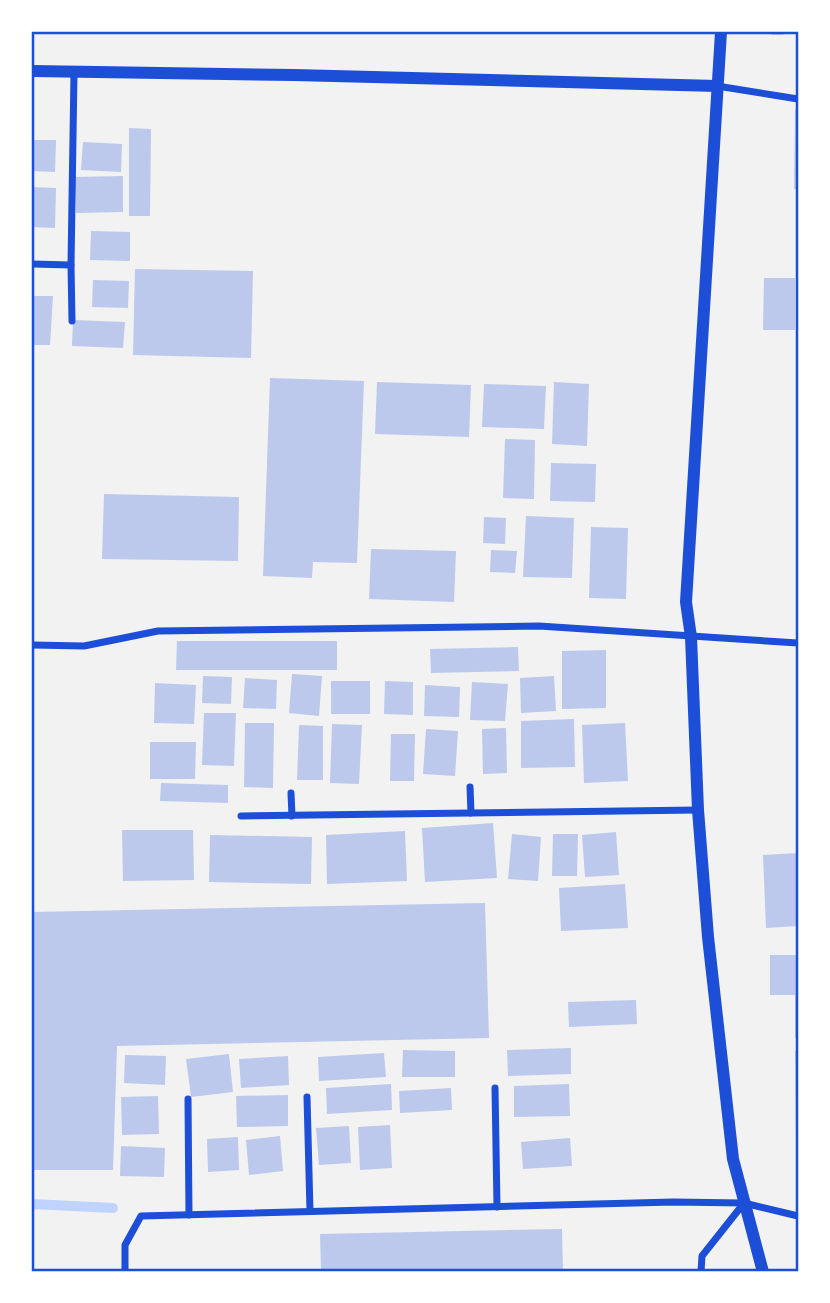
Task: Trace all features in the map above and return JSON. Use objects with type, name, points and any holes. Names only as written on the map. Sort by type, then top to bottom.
[{"type":"street","points":[[721,32],[686,602],[691,637],[698,810],[708,937],[733,1159],[763,1272]]},
{"type":"street","points":[[32,71],[717,86],[799,99]]},
{"type":"street","points":[[72,321],[74,73]]},
{"type":"street","points":[[32,264],[71,265]]},
{"type":"street","points":[[32,645],[84,646],[158,631],[539,626],[799,643]]},
{"type":"street","points":[[470,787],[471,813]]},
{"type":"street","points":[[291,793],[292,816]]},
{"type":"street","points":[[241,816],[698,810]]},
{"type":"street","points":[[495,1088],[497,1207]]},
{"type":"street","points":[[307,1097],[310,1211]]},
{"type":"street","points":[[188,1099],[189,1215]]},
{"type":"street","points":[[125,1272],[125,1245],[141,1216],[673,1202],[744,1203],[799,1216]]},
{"type":"street","points":[[701,1272],[702,1256],[744,1203]]},
{"type":"path","points":[[772,32],[783,32]]},
{"type":"building","points":[[795,109],[798,110],[798,189],[794,189]]},
{"type":"building","points":[[129,128],[151,129],[150,216],[129,216]]},
{"type":"building","points":[[32,140],[56,140],[55,172],[32,171]]},
{"type":"building","points":[[83,142],[122,144],[121,172],[81,170]]},
{"type":"building","points":[[123,176],[123,212],[76,213],[75,177]]},
{"type":"building","points":[[32,187],[56,188],[55,228],[32,227]]},
{"type":"building","points":[[91,231],[130,232],[130,261],[90,260]]},
{"type":"building","points":[[135,269],[253,271],[251,358],[133,355]]},
{"type":"building","points":[[764,278],[795,278],[795,330],[763,330]]},
{"type":"building","points":[[93,280],[129,281],[128,308],[92,307]]},
{"type":"building","points":[[32,296],[53,296],[50,345],[32,345]]},
{"type":"building","points":[[73,320],[125,322],[123,348],[72,346]]},
{"type":"building","points":[[270,378],[364,381],[357,563],[313,562],[312,578],[263,576]]},
{"type":"building","points":[[377,382],[471,385],[469,437],[375,434]]},
{"type":"building","points":[[554,382],[589,384],[587,446],[552,444]]},
{"type":"building","points":[[484,384],[546,386],[544,429],[482,427]]},
{"type":"building","points":[[505,439],[535,440],[534,499],[503,498]]},
{"type":"building","points":[[551,463],[596,464],[595,502],[550,501]]},
{"type":"building","points":[[104,494],[239,497],[238,561],[102,559]]},
{"type":"building","points":[[526,516],[574,518],[572,578],[523,577]]},
{"type":"building","points":[[484,517],[506,518],[505,544],[483,543]]},
{"type":"building","points":[[591,527],[628,528],[626,599],[589,598]]},
{"type":"building","points":[[371,549],[456,551],[454,602],[369,599]]},
{"type":"building","points":[[491,550],[517,551],[515,573],[490,572]]},
{"type":"building","points":[[177,641],[337,641],[337,670],[176,670]]},
{"type":"building","points":[[518,647],[519,671],[431,673],[430,649]]},
{"type":"building","points":[[606,650],[606,708],[562,709],[562,651]]},
{"type":"building","points":[[292,674],[322,676],[319,716],[289,713]]},
{"type":"building","points":[[203,676],[232,677],[231,704],[202,703]]},
{"type":"building","points":[[554,676],[556,711],[521,713],[520,678]]},
{"type":"building","points":[[245,678],[277,680],[276,709],[243,708]]},
{"type":"building","points":[[331,681],[370,681],[370,714],[331,714]]},
{"type":"building","points":[[385,681],[413,682],[413,715],[384,714]]},
{"type":"building","points":[[472,682],[508,684],[505,721],[470,720]]},
{"type":"building","points":[[155,683],[196,685],[194,724],[154,723]]},
{"type":"building","points":[[425,685],[460,687],[459,717],[424,716]]},
{"type":"building","points":[[204,713],[236,713],[234,766],[202,765]]},
{"type":"building","points":[[574,719],[575,767],[521,768],[521,721]]},
{"type":"building","points":[[245,723],[274,723],[273,788],[244,787]]},
{"type":"building","points":[[625,723],[628,781],[584,783],[582,725]]},
{"type":"building","points":[[332,724],[362,725],[359,784],[330,783]]},
{"type":"building","points":[[299,725],[323,726],[323,780],[297,780]]},
{"type":"building","points":[[506,728],[507,773],[483,774],[482,729]]},
{"type":"building","points":[[426,729],[458,731],[455,776],[423,774]]},
{"type":"building","points":[[391,734],[415,734],[414,781],[390,781]]},
{"type":"building","points":[[150,742],[196,742],[195,779],[150,779]]},
{"type":"building","points":[[161,783],[228,785],[228,803],[160,801]]},
{"type":"building","points":[[493,823],[497,878],[425,882],[422,828]]},
{"type":"building","points":[[122,830],[193,830],[194,880],[123,881]]},
{"type":"building","points":[[405,831],[407,881],[327,884],[326,835]]},
{"type":"building","points":[[616,832],[619,875],[585,877],[582,835]]},
{"type":"building","points":[[512,834],[541,837],[538,881],[508,879]]},
{"type":"building","points":[[553,834],[578,834],[577,876],[552,876]]},
{"type":"building","points":[[210,835],[312,837],[311,884],[209,882]]},
{"type":"building","points":[[798,853],[798,926],[766,928],[763,855]]},
{"type":"building","points":[[625,884],[628,928],[561,931],[559,888]]},
{"type":"building","points":[[485,903],[489,1038],[117,1046],[113,1170],[32,1170],[32,912]]},
{"type":"building","points":[[770,955],[798,955],[798,1038],[795,1038],[795,995],[770,995]]},
{"type":"building","points":[[636,1000],[637,1024],[569,1027],[568,1002]]},
{"type":"building","points":[[571,1048],[571,1074],[508,1076],[507,1050]]},
{"type":"building","points":[[403,1050],[455,1051],[455,1077],[402,1077]]},
{"type":"building","points":[[795,1051],[798,1051],[798,1137],[796,1137]]},
{"type":"building","points":[[384,1053],[386,1077],[319,1081],[318,1057]]},
{"type":"building","points":[[229,1054],[233,1092],[191,1097],[186,1059]]},
{"type":"building","points":[[125,1055],[166,1056],[165,1085],[124,1083]]},
{"type":"building","points":[[288,1056],[289,1085],[241,1088],[239,1059]]},
{"type":"building","points":[[391,1084],[392,1110],[327,1114],[326,1088]]},
{"type":"building","points":[[569,1084],[570,1116],[514,1117],[514,1086]]},
{"type":"building","points":[[451,1088],[452,1110],[400,1113],[399,1091]]},
{"type":"building","points":[[288,1095],[288,1126],[237,1127],[236,1096]]},
{"type":"building","points":[[158,1096],[159,1134],[122,1135],[121,1097]]},
{"type":"building","points":[[390,1125],[392,1168],[360,1170],[358,1127]]},
{"type":"building","points":[[349,1126],[351,1163],[319,1165],[316,1128]]},
{"type":"building","points":[[280,1136],[283,1171],[249,1175],[246,1140]]},
{"type":"building","points":[[238,1137],[239,1170],[208,1172],[207,1139]]},
{"type":"building","points":[[570,1138],[572,1166],[523,1169],[521,1142]]},
{"type":"building","points":[[121,1146],[165,1148],[164,1177],[120,1176]]},
{"type":"building","points":[[562,1229],[563,1272],[321,1272],[320,1234]]},
{"type":"waterway","points":[[32,1204],[113,1208]]}]
